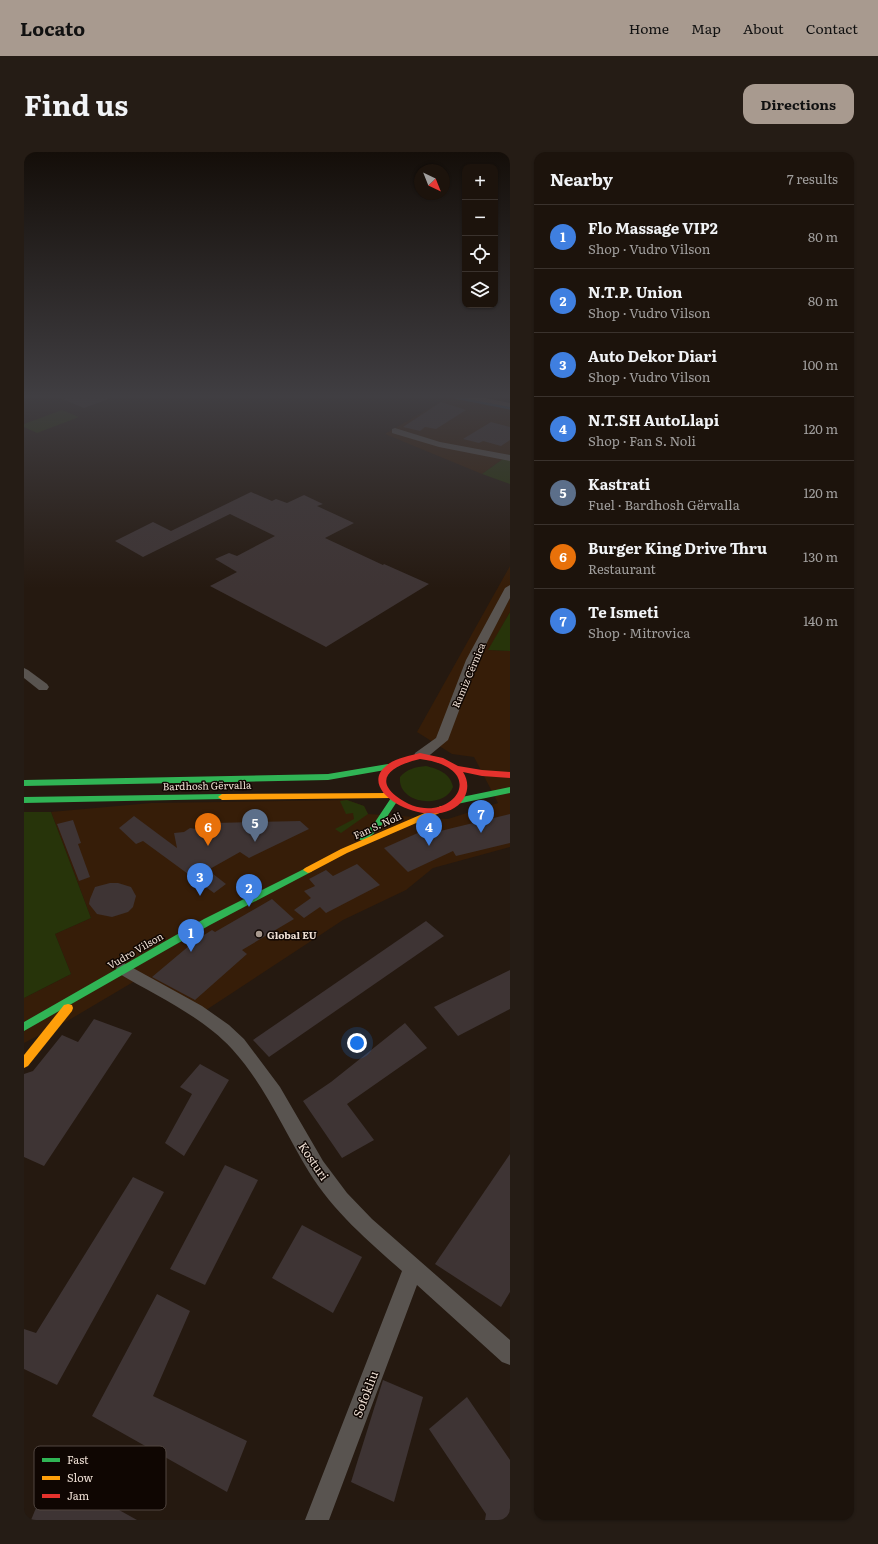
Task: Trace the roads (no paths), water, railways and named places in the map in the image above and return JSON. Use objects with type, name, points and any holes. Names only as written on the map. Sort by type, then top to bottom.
[{"type":"main road","points":[[510,775],[482,773],[452,766],[435,758],[420,756],[407,757],[396,761],[388,767],[383,774],[382,781],[384,789],[392,798],[404,806],[416,809],[441,809],[457,801],[510,790]]},
{"type":"main road","points":[[452,766],[462,776],[465,785],[463,794],[457,801]]},
{"type":"main road","name":"Bardhosh Gërvalla","points":[[24,783],[328,777],[388,767]]},
{"type":"main road","name":"Bardhosh Gërvalla","points":[[24,800],[334,795],[392,798]]},
{"type":"main road","points":[[344,852],[376,827],[392,798]]},
{"type":"main road","name":"Fan S. Noli","points":[[344,852],[441,809]]},
{"type":"main road","name":"Vudro Vilson","points":[[24,1027],[208,922],[344,852]]},
{"type":"main road","points":[[24,1063],[53,1024],[79,995]]},
{"type":"street","name":"Ramiz Cërnica","points":[[442,740],[472,660],[510,588]]},
{"type":"street","points":[[24,672],[43,687]]},
{"type":"street","points":[[420,756],[442,740],[452,766]]},
{"type":"street","name":"Kosturi","points":[[124,969],[196,1011],[223,1030],[238,1044],[274,1092],[288,1115],[299,1140],[316,1167],[340,1199],[364,1226],[510,1354]]},
{"type":"street","name":"Sofokliu","points":[[317,1520],[413,1268]]},
{"type":"place","name":"Te Ismeti","points":[[481,833]]},
{"type":"place","name":"Kastrati","points":[[255,842]]},
{"type":"place","name":"Burger King Drive Thru","points":[[208,846]]},
{"type":"place","name":"N.T.SH AutoLlapi","points":[[429,846]]},
{"type":"place","name":"Auto Dekor Diari","points":[[200,896]]},
{"type":"place","name":"N.T.P. Union","points":[[249,907]]},
{"type":"place","name":"Global EU","points":[[259,934]]},
{"type":"place","name":"Flo Massage VIP2","points":[[191,952]]}]
